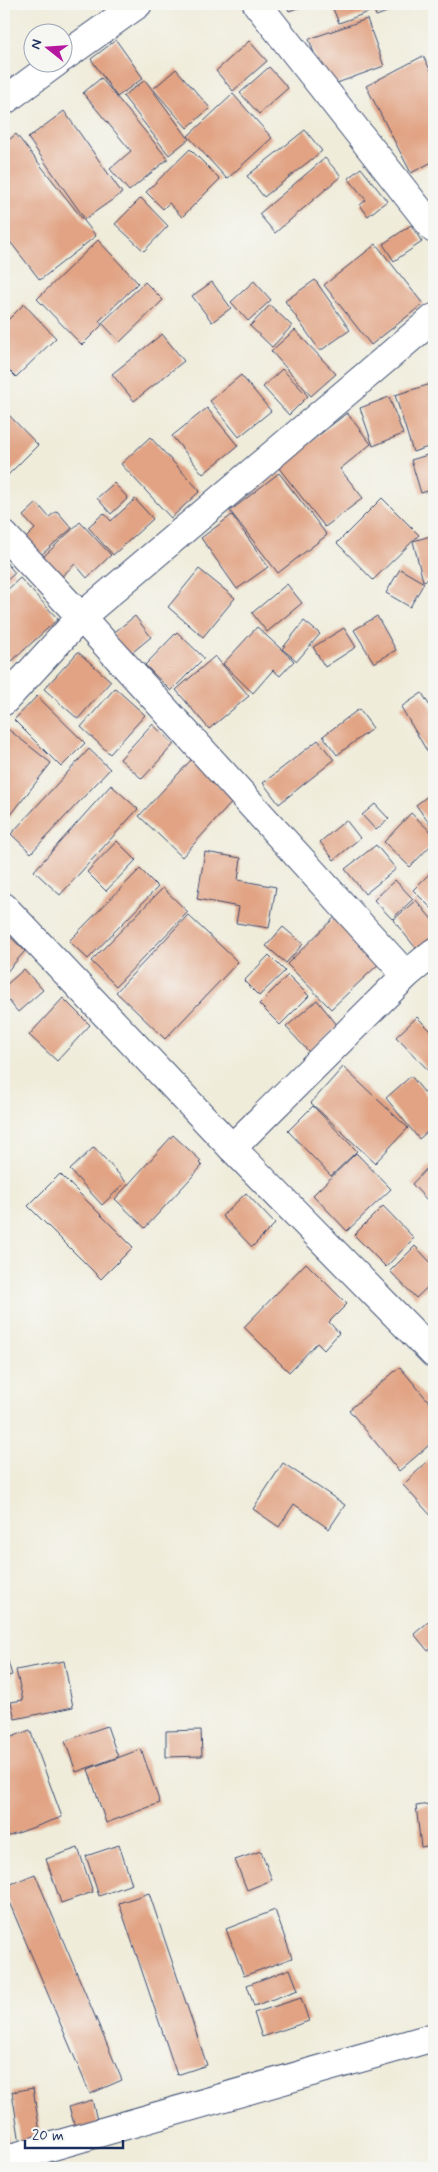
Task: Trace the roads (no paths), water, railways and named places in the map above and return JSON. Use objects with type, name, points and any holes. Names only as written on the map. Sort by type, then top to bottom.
[{"type":"street","points":[[72,51],[138,4]]},
{"type":"street","points":[[257,4],[434,229]]},
{"type":"street","points":[[4,101],[43,72]]},
{"type":"street","points":[[4,701],[81,617],[434,318]]},
{"type":"street","points":[[4,535],[81,617],[406,975]]},
{"type":"street","points":[[4,906],[232,1148],[434,1354]]},
{"type":"street","points":[[232,1148],[406,975],[434,952]]},
{"type":"street","points":[[4,2160],[434,2037]]}]
